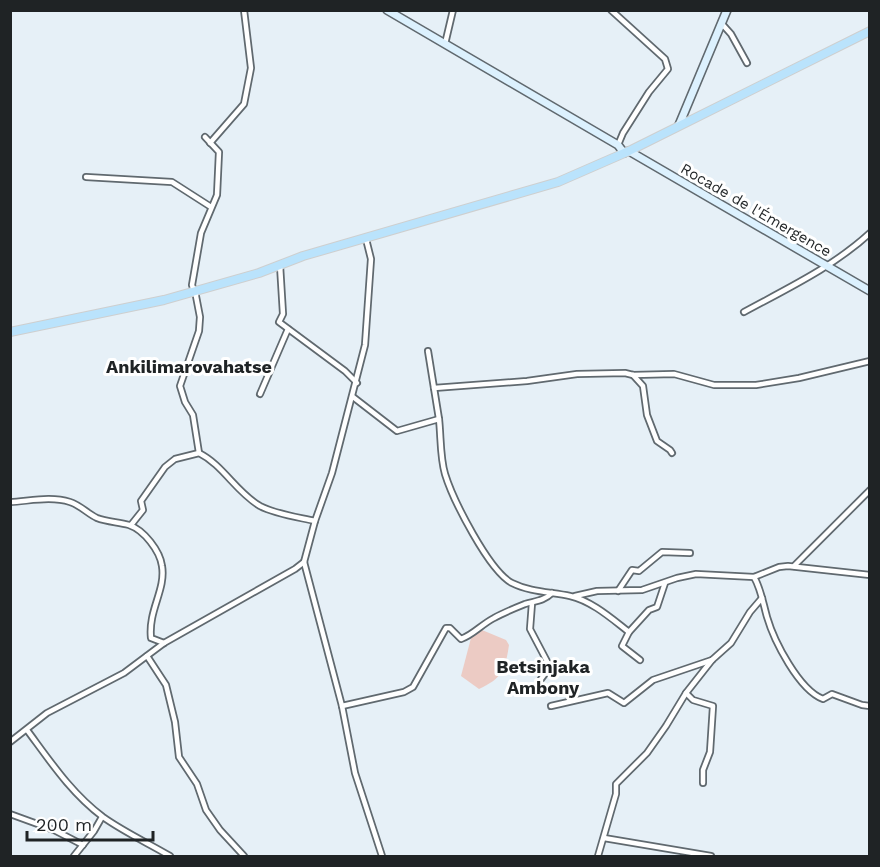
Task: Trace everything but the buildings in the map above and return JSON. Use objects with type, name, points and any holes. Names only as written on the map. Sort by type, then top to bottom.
[{"type":"main road","points":[[10,332],[164,300],[558,182],[627,152],[870,32]]},
{"type":"street","points":[[210,143],[244,104],[251,68],[244,10]]},
{"type":"street","points":[[387,10],[627,152]]},
{"type":"street","points":[[445,44],[453,10]]},
{"type":"street","points":[[611,10],[665,58],[668,69],[639,108],[618,145]]},
{"type":"street","points":[[679,125],[727,10]]},
{"type":"street","points":[[722,24],[731,34],[747,63]]},
{"type":"street","points":[[199,453],[193,415],[185,402],[180,386],[199,331],[200,317],[192,285],[197,253],[201,233],[217,195],[219,152],[205,137]]},
{"type":"street","name":"Rocade de l'Émergence","points":[[627,152],[870,291]]},
{"type":"street","points":[[86,177],[172,182],[211,207]]},
{"type":"street","points":[[744,312],[827,266],[870,233]]},
{"type":"street","points":[[366,238],[371,259],[365,345],[332,472],[304,562],[342,706],[356,772],[382,856]]},
{"type":"street","points":[[280,265],[283,314],[279,322],[357,382]]},
{"type":"street","points":[[260,394],[288,329]]},
{"type":"street","points":[[428,351],[445,474],[480,548],[510,583],[552,594],[573,596],[597,591],[642,590],[696,574],[754,577],[779,567],[794,566],[870,574]]},
{"type":"street","points":[[434,388],[499,384],[577,374],[625,373],[633,375],[674,374],[714,385],[756,386],[870,361]]},
{"type":"street","points":[[633,375],[643,386],[647,415],[657,441],[672,453]]},
{"type":"street","points":[[353,397],[397,431],[439,419]]},
{"type":"street","points":[[131,525],[143,510],[141,501],[165,467],[175,459],[199,453],[214,461],[222,472],[257,505],[315,521]]},
{"type":"street","points":[[794,566],[870,490]]},
{"type":"street","points":[[10,502],[52,499],[71,502],[97,518],[131,525],[153,545],[159,554],[162,566],[162,582],[149,622],[151,638],[164,643]]},
{"type":"street","points":[[618,591],[632,570],[639,571],[662,552],[690,553]]},
{"type":"street","points":[[10,742],[47,713],[124,673],[164,643],[249,596],[304,562]]},
{"type":"street","points":[[754,577],[759,586],[767,618],[781,649],[804,686],[813,695],[824,699],[832,694],[870,706]]},
{"type":"street","points":[[640,660],[622,646],[629,632],[649,610],[657,607],[664,583]]},
{"type":"street","points":[[342,706],[404,692],[413,687],[446,628],[450,628],[461,639],[494,618],[546,599],[552,594]]},
{"type":"street","points":[[573,596],[606,615],[629,632]]},
{"type":"street","points":[[598,856],[616,794],[616,784],[647,753],[686,693],[712,660],[731,643],[756,603],[762,598]]},
{"type":"street","points":[[532,603],[530,629],[550,668],[541,679]]},
{"type":"street","points":[[147,656],[166,685],[175,722],[179,757],[198,784],[206,810],[220,830],[244,856]]},
{"type":"street","points":[[551,706],[608,693],[624,704],[646,685],[661,676],[712,660]]},
{"type":"street","points":[[686,693],[693,700],[713,706],[710,752],[702,770],[703,783]]},
{"type":"street","points":[[27,730],[72,790],[102,816],[170,856]]},
{"type":"street","points":[[10,814],[45,826],[83,845]]},
{"type":"street","points":[[74,856],[102,816]]},
{"type":"street","points":[[604,838],[711,856]]},
{"type":"shaded area","points":[[482,630],[506,640],[509,645],[501,673],[479,689],[461,676],[471,638]]},
{"type":"district","name":"Ankilimarovahatse","points":[[189,366]]},
{"type":"district","name":"Betsinjaka Ambony","points":[[543,676]]}]
